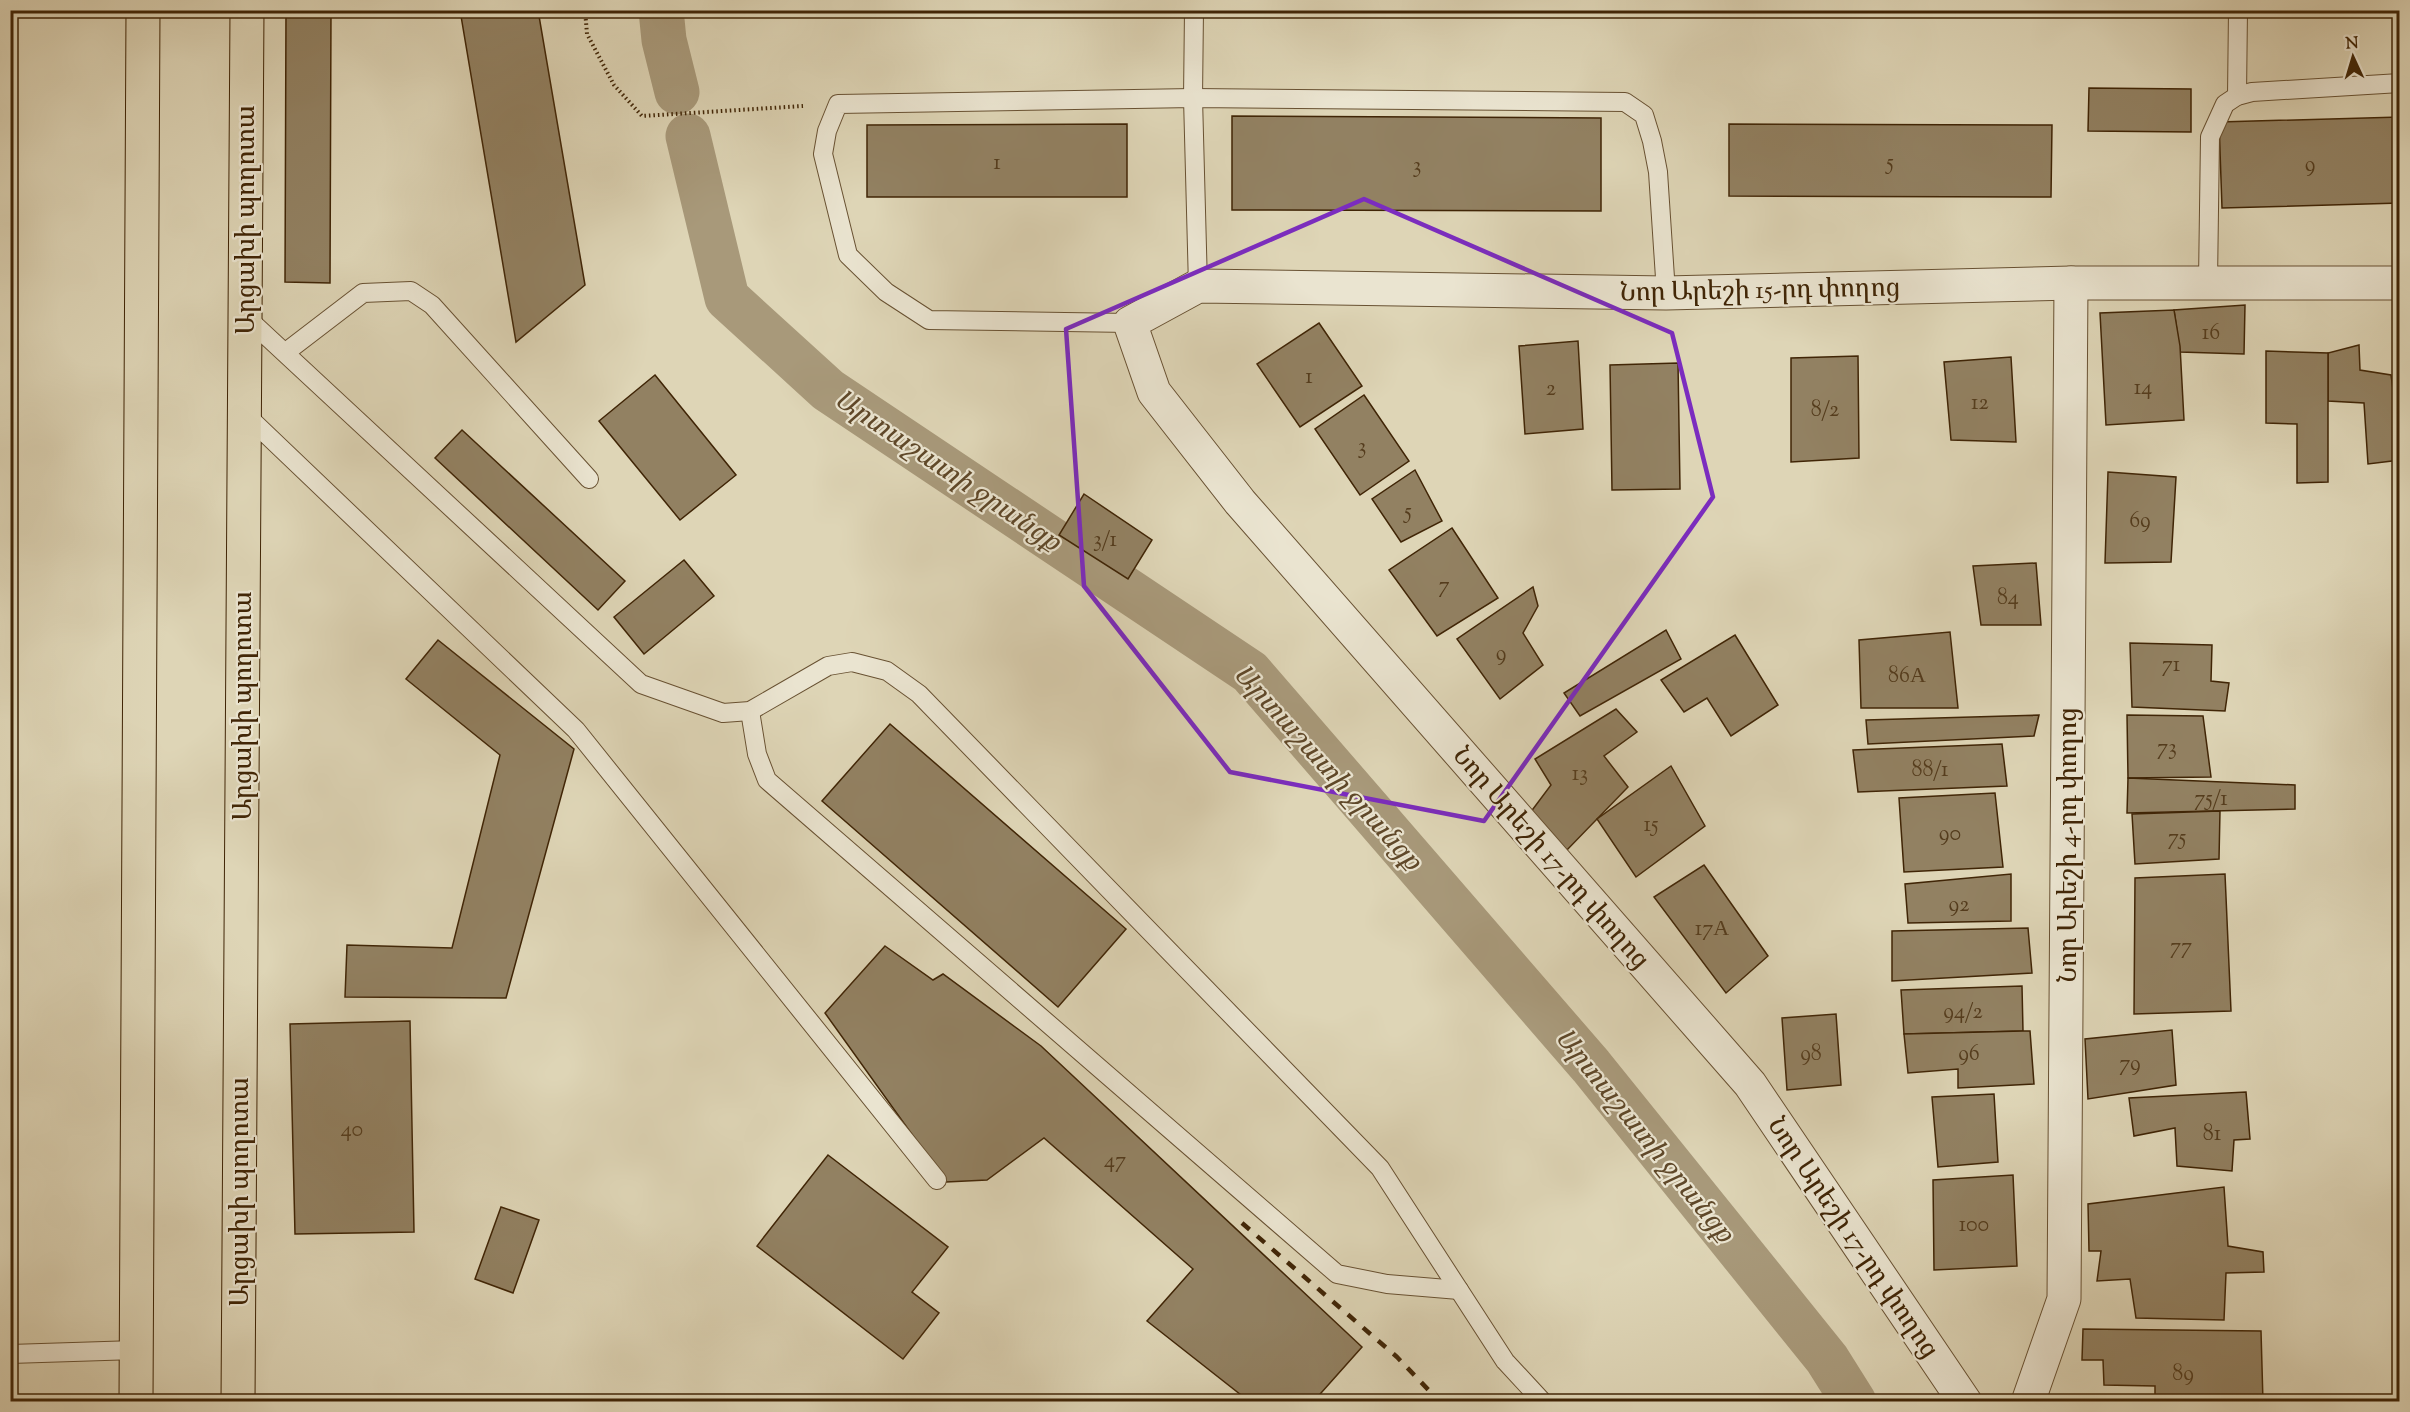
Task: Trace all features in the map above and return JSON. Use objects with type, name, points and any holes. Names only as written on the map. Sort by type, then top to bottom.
[{"type":"main road","points":[[136,1401],[143,10]]},
{"type":"main road","name":"Արցախի պողոտա","points":[[238,1401],[247,10]]},
{"type":"street","name":"Նոր Արեշի 15-րդ փողոց","points":[[1130,323],[1198,286],[1666,293],[2071,283],[2400,283]]},
{"type":"street","name":"Նոր Արեշի 4-րդ փողոց","points":[[2028,1401],[2064,1299],[2071,283]]},
{"type":"street","name":"Նոր Արեշի 17-րդ փողոց","points":[[1130,323],[1154,392],[1240,502],[1750,1084],[1965,1401]]},
{"type":"lane","points":[[1194,10],[1193,98],[1198,286]]},
{"type":"lane","points":[[2237,96],[2238,10]]},
{"type":"lane","points":[[2208,282],[2210,136],[2224,104],[2237,96],[2252,92],[2400,83]]},
{"type":"lane","points":[[1130,323],[929,320],[886,292],[848,255],[823,154],[827,131],[838,104],[1193,98],[1625,102],[1644,115],[1652,141],[1658,172],[1666,293]]},
{"type":"lane","points":[[286,352],[363,292],[411,291],[432,305],[589,479]]},
{"type":"lane","points":[[245,316],[641,684],[723,713],[750,711],[828,666],[852,662],[887,671],[919,694],[1380,1168],[1505,1361],[1543,1401]]},
{"type":"lane","points":[[244,413],[576,730],[937,1180]]},
{"type":"lane","points":[[750,711],[757,754],[767,780],[1337,1274],[1387,1284],[1459,1290]]},
{"type":"lane","points":[[10,1354],[136,1350]]},
{"type":"path","points":[[585,10],[587,34],[614,85],[642,116],[838,104]]},
{"type":"highlighted area","points":[[1364,199],[1672,333],[1713,497],[1484,821],[1230,772],[1084,586],[1066,329]]},
{"type":"building","points":[[286,10],[331,10],[330,283],[285,282]]},
{"type":"building","points":[[460,10],[538,10],[585,285],[516,342]]},
{"type":"building","points":[[2089,88],[2191,89],[2191,132],[2088,131]]},
{"type":"building","points":[[1232,116],[1601,118],[1601,211],[1232,210]]},
{"type":"building","points":[[2400,117],[2400,203],[2222,208],[2219,122]]},
{"type":"building","points":[[1127,124],[1127,197],[867,197],[867,125]]},
{"type":"building","points":[[1729,124],[2052,125],[2051,197],[1729,196]]},
{"type":"building","points":[[2245,305],[2244,354],[2180,352],[2174,310]]},
{"type":"building","points":[[2174,310],[2180,346],[2184,420],[2106,425],[2100,313]]},
{"type":"building","points":[[1319,323],[1362,386],[1300,427],[1257,364]]},
{"type":"building","points":[[1578,341],[1583,429],[1525,434],[1519,346]]},
{"type":"building","points":[[2359,345],[2360,370],[2391,375],[2400,440],[2400,460],[2368,464],[2364,403],[2328,401],[2328,353]]},
{"type":"building","points":[[2266,351],[2328,353],[2328,482],[2297,483],[2297,424],[2266,423]]},
{"type":"building","points":[[1858,356],[1859,458],[1791,462],[1791,358]]},
{"type":"building","points":[[2011,357],[2016,442],[1951,440],[1944,362]]},
{"type":"building","points":[[1678,363],[1680,489],[1612,490],[1610,365]]},
{"type":"building","points":[[655,375],[736,475],[680,520],[599,421]]},
{"type":"building","points":[[1364,395],[1409,461],[1360,495],[1315,429]]},
{"type":"building","points":[[462,430],[625,581],[598,610],[435,458]]},
{"type":"building","points":[[1415,470],[1442,521],[1401,542],[1372,499]]},
{"type":"building","points":[[2108,472],[2176,477],[2171,562],[2105,563]]},
{"type":"building","points":[[1084,494],[1152,540],[1128,579],[1059,535]]},
{"type":"building","points":[[1452,528],[1498,598],[1437,636],[1389,570]]},
{"type":"building","points":[[684,560],[714,596],[644,654],[614,617]]},
{"type":"building","points":[[2036,563],[2041,625],[1981,625],[1973,566]]},
{"type":"building","points":[[1533,587],[1538,606],[1523,633],[1543,665],[1500,699],[1457,639]]},
{"type":"building","points":[[1666,630],[1681,659],[1580,716],[1564,693]]},
{"type":"building","points":[[1950,632],[1958,708],[1861,708],[1859,640]]},
{"type":"building","points":[[1735,635],[1778,705],[1731,736],[1707,698],[1684,712],[1661,680]]},
{"type":"building","points":[[438,640],[574,749],[506,998],[345,997],[347,945],[452,948],[500,755],[406,679]]},
{"type":"building","points":[[2130,643],[2212,645],[2211,681],[2229,683],[2225,711],[2132,707]]},
{"type":"building","points":[[1616,709],[1637,732],[1604,756],[1628,787],[1566,851],[1530,813],[1551,785],[1535,759]]},
{"type":"building","points":[[2039,715],[2034,736],[1868,744],[1866,720]]},
{"type":"building","points":[[2127,715],[2203,716],[2211,777],[2128,778]]},
{"type":"building","points":[[890,724],[1126,929],[1058,1007],[822,801]]},
{"type":"building","points":[[2002,744],[2007,786],[1858,792],[1853,750]]},
{"type":"building","points":[[1671,766],[1705,826],[1636,877],[1597,819]]},
{"type":"building","points":[[2128,778],[2295,785],[2295,809],[2127,813]]},
{"type":"building","points":[[1995,793],[2003,867],[1904,872],[1899,798]]},
{"type":"building","points":[[2220,811],[2219,859],[2135,864],[2132,814]]},
{"type":"building","points":[[1704,865],[1768,956],[1726,993],[1654,897]]},
{"type":"building","points":[[2011,874],[2011,921],[1908,923],[1905,884]]},
{"type":"building","points":[[2225,874],[2231,1011],[2134,1014],[2135,878]]},
{"type":"building","points":[[2028,928],[2032,973],[1892,981],[1892,931]]},
{"type":"building","points":[[885,946],[933,980],[943,974],[1041,1046],[1362,1347],[1313,1402],[1250,1402],[1147,1321],[1193,1269],[1044,1138],[987,1180],[946,1182],[825,1013]]},
{"type":"building","points":[[2022,986],[2023,1031],[1904,1034],[1901,990]]},
{"type":"building","points":[[1836,1014],[1841,1085],[1787,1090],[1782,1018]]},
{"type":"building","points":[[410,1021],[414,1232],[295,1234],[290,1024]]},
{"type":"building","points":[[2172,1030],[2176,1085],[2088,1099],[2085,1039]]},
{"type":"building","points":[[2030,1031],[2034,1084],[1958,1088],[1958,1069],[1908,1073],[1904,1034]]},
{"type":"building","points":[[2246,1092],[2250,1139],[2234,1140],[2232,1171],[2177,1166],[2175,1128],[2134,1136],[2129,1098]]},
{"type":"building","points":[[1994,1094],[1998,1162],[1938,1167],[1932,1097]]},
{"type":"building","points":[[828,1155],[948,1247],[912,1292],[939,1313],[903,1359],[757,1246]]},
{"type":"building","points":[[2013,1175],[2017,1266],[1934,1270],[1933,1180]]},
{"type":"building","points":[[2224,1187],[2228,1246],[2263,1252],[2264,1272],[2226,1273],[2224,1320],[2136,1318],[2130,1279],[2097,1281],[2101,1251],[2089,1251],[2088,1204]]},
{"type":"building","points":[[501,1207],[539,1220],[513,1293],[475,1279]]},
{"type":"building","points":[[2083,1329],[2261,1331],[2263,1402],[2155,1402],[2155,1386],[2104,1385],[2103,1360],[2082,1360]]},
{"type":"waterway","name":"Արտաշատի ջրանցք","points":[[661,10],[664,40],[677,92]]},
{"type":"waterway","name":"Արտաշատի ջրանցք","points":[[688,136],[727,298],[828,390],[1250,672],[1591,1066],[1827,1359],[1854,1402]]},
{"type":"railway","points":[[1242,1223],[1397,1357],[1440,1402]]}]
